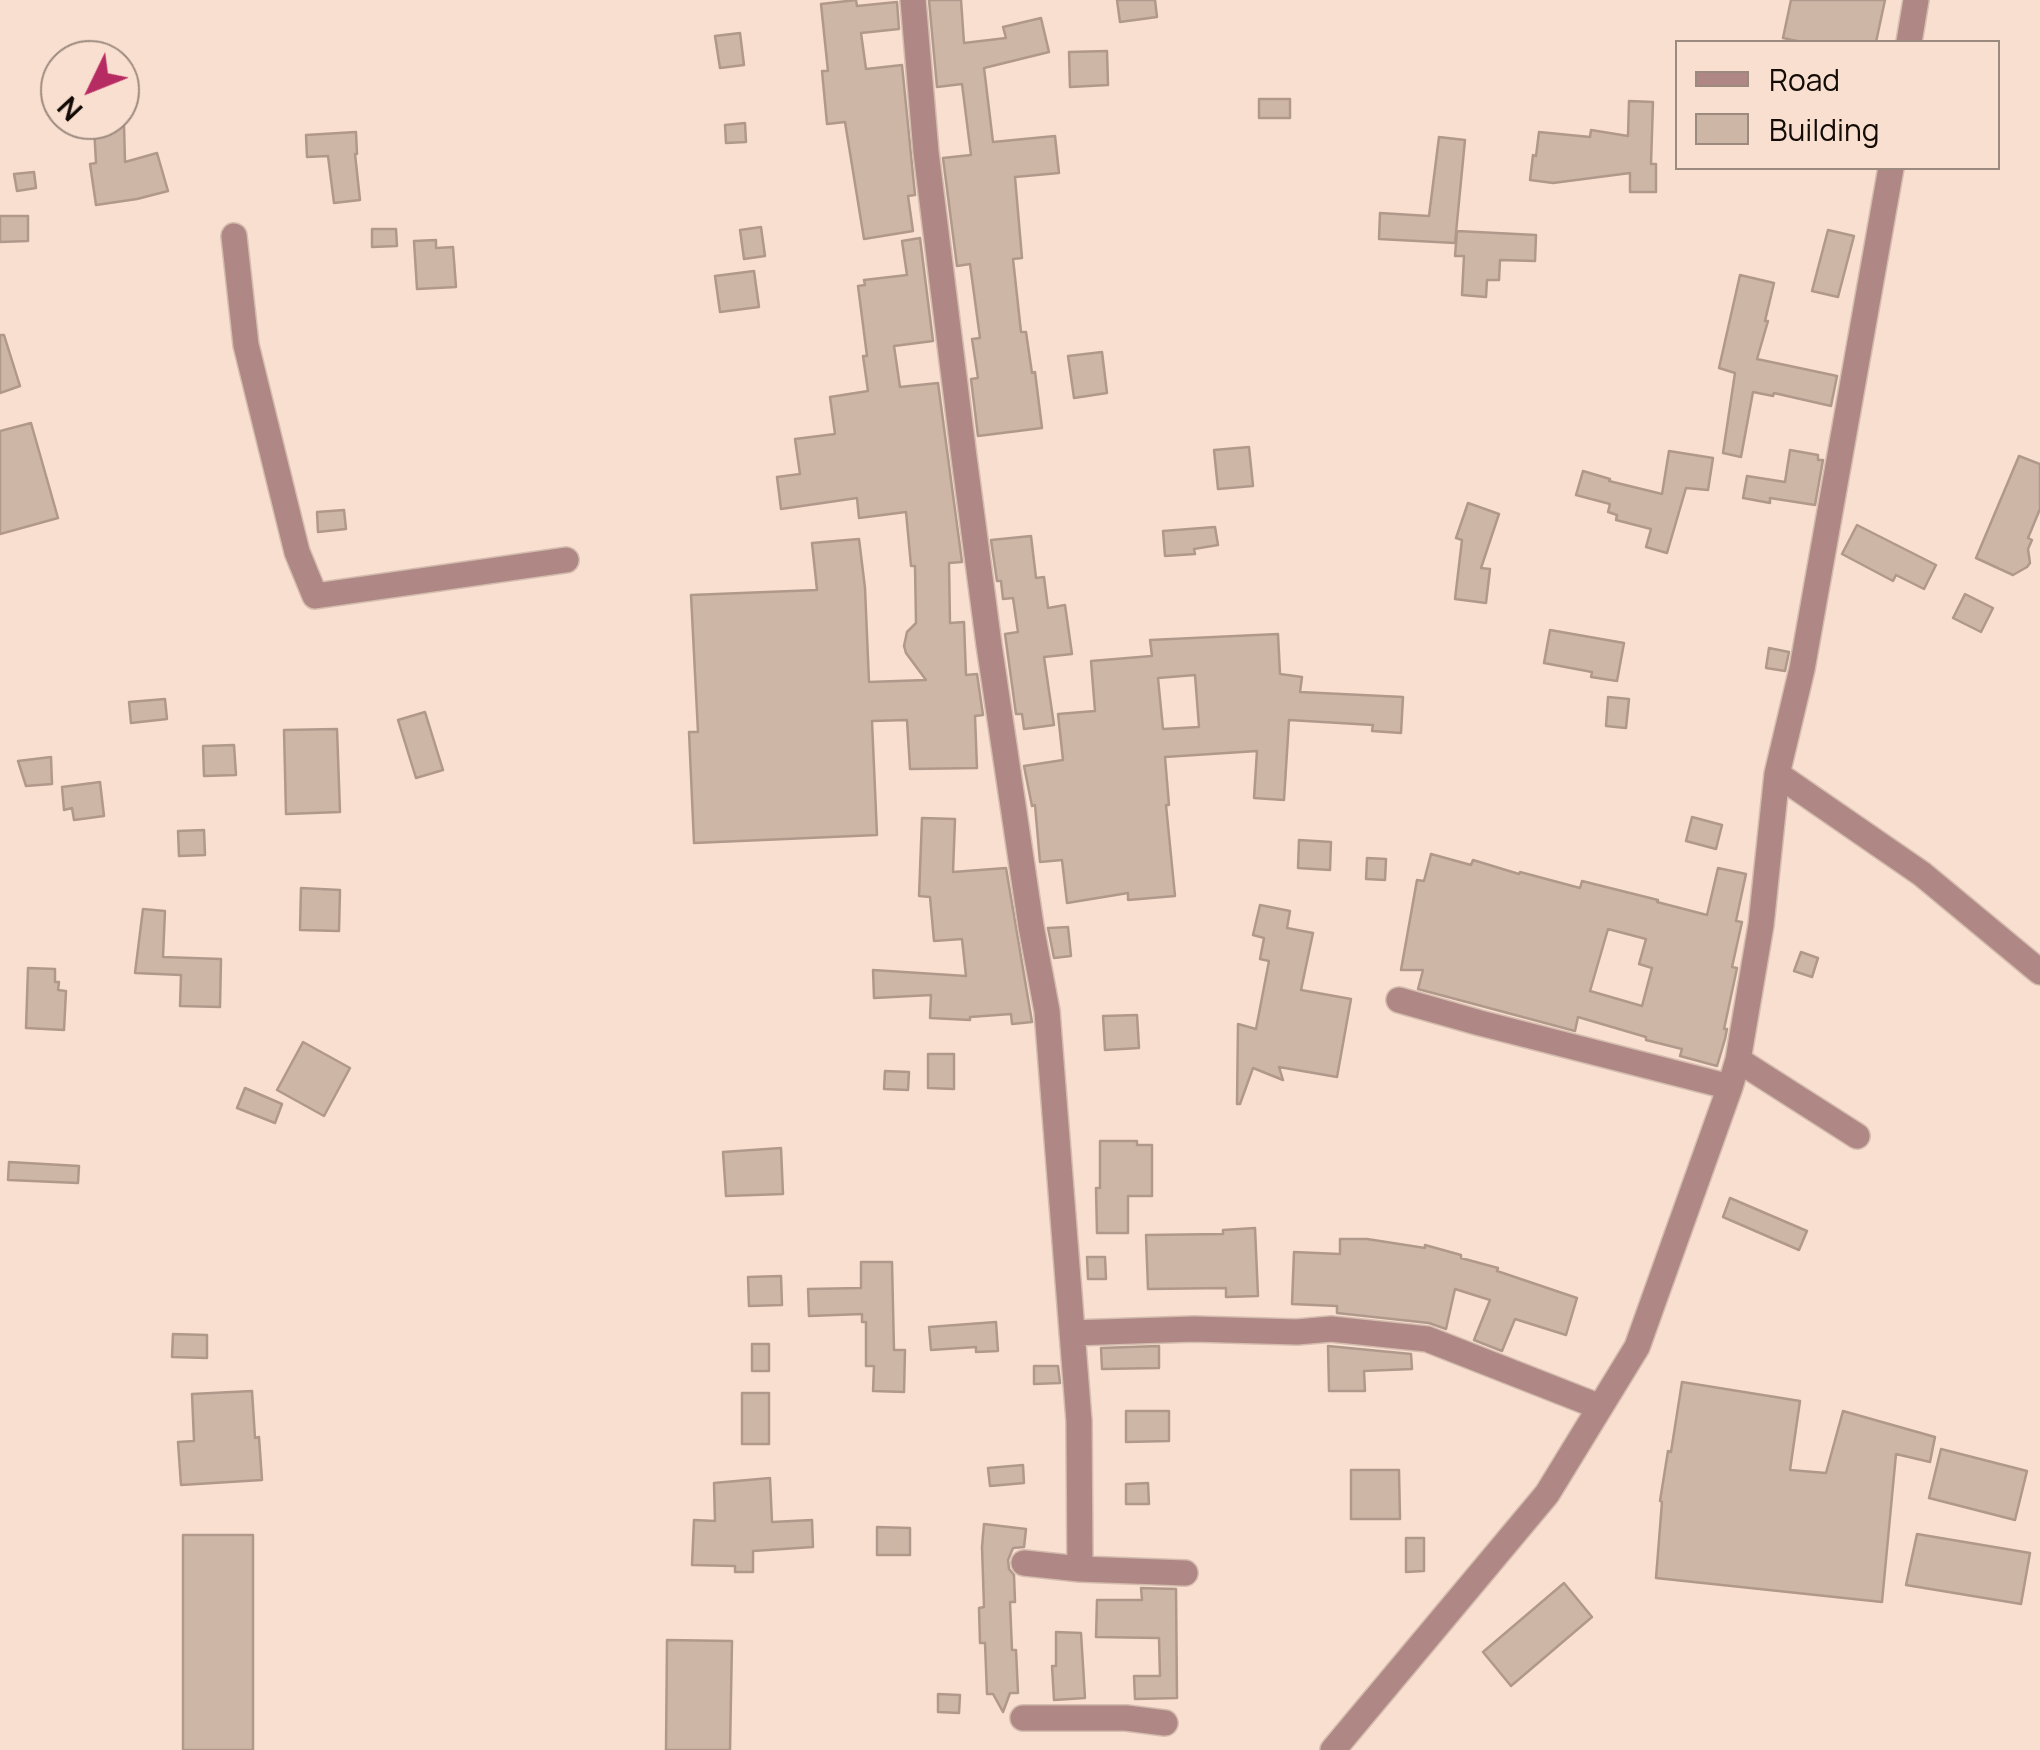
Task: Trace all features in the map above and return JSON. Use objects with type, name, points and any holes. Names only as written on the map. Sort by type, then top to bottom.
[{"type":"street","points":[[913,0],[926,152],[964,457],[1031,926],[1047,1012],[1079,1420],[1080,1569]]},
{"type":"street","points":[[1909,40],[1916,0]]},
{"type":"street","points":[[1333,1750],[1547,1494],[1637,1347],[1730,1087],[1761,924],[1777,774],[1802,669],[1891,170]]},
{"type":"street","points":[[234,236],[246,345],[296,552],[316,596],[566,560]]},
{"type":"street","points":[[1777,774],[1922,874],[2040,972]]},
{"type":"street","points":[[1399,1000],[1730,1087]]},
{"type":"street","points":[[1738,1060],[1857,1136]]},
{"type":"street","points":[[1072,1333],[1331,1329],[1427,1339],[1600,1407]]},
{"type":"street","points":[[1024,1562],[1080,1569],[1185,1572]]},
{"type":"street","points":[[1022,1718],[1126,1718],[1165,1723]]},
{"type":"building","points":[[856,0],[857,6],[897,2],[899,29],[861,33],[866,69],[902,65],[915,195],[908,196],[913,231],[864,239],[845,122],[827,124],[822,71],[828,71],[821,4]]},
{"type":"building","points":[[929,0],[961,0],[964,43],[1006,38],[1003,27],[1041,18],[1049,52],[984,68],[993,142],[1055,136],[1059,173],[1015,177],[1022,258],[1013,259],[1021,332],[1026,332],[1032,373],[1035,372],[1042,428],[978,436],[971,379],[978,378],[972,339],[980,338],[970,264],[957,266],[943,158],[971,155],[962,84],[937,87]]},
{"type":"building","points":[[1117,0],[1155,0],[1157,17],[1120,22]]},
{"type":"building","points":[[1791,0],[1885,0],[1876,40],[1783,38]]},
{"type":"building","points":[[740,33],[744,65],[720,68],[715,36]]},
{"type":"building","points":[[1107,51],[1108,85],[1070,87],[1069,52]]},
{"type":"building","points":[[1259,99],[1290,99],[1290,118],[1259,118]]},
{"type":"building","points":[[1629,101],[1653,102],[1651,164],[1656,164],[1656,192],[1630,192],[1630,173],[1553,183],[1530,180],[1539,132],[1590,137],[1591,130],[1628,136]]},
{"type":"building","points":[[745,123],[746,142],[726,143],[725,125]]},
{"type":"building","points":[[356,132],[360,200],[334,203],[328,156],[307,157],[306,135]]},
{"type":"building","points":[[1439,137],[1465,140],[1455,243],[1379,239],[1380,213],[1429,216]]},
{"type":"building","points":[[95,140],[124,140],[125,162],[157,153],[168,191],[96,205],[90,164],[96,163]]},
{"type":"building","points":[[34,172],[36,188],[17,191],[14,174]]},
{"type":"building","points":[[0,216],[28,216],[28,241],[0,242]]},
{"type":"building","points":[[761,227],[765,256],[744,259],[740,230]]},
{"type":"building","points":[[372,229],[396,229],[397,246],[372,247]]},
{"type":"building","points":[[1828,230],[1854,236],[1838,297],[1812,291]]},
{"type":"building","points":[[1457,231],[1536,235],[1535,261],[1500,260],[1499,280],[1487,280],[1486,297],[1462,295],[1464,256],[1455,256]]},
{"type":"building","points":[[920,238],[933,341],[894,346],[900,387],[938,383],[962,562],[949,563],[950,623],[964,622],[966,675],[977,674],[983,715],[975,716],[977,768],[910,769],[907,720],[872,721],[877,835],[694,843],[689,732],[698,732],[691,595],[817,590],[812,543],[859,539],[869,682],[926,680],[904,646],[907,632],[916,623],[915,566],[911,566],[906,512],[859,518],[857,498],[781,509],[777,477],[800,474],[795,439],[835,434],[830,397],[868,391],[858,286],[865,285],[864,280],[907,275],[902,241]]},
{"type":"building","points":[[436,240],[436,248],[453,247],[456,287],[417,289],[414,241]]},
{"type":"building","points":[[754,271],[759,307],[720,312],[715,276]]},
{"type":"building","points":[[1740,275],[1774,283],[1757,359],[1837,376],[1831,406],[1753,392],[1741,457],[1723,453],[1735,373],[1719,368]]},
{"type":"building","points":[[0,335],[4,335],[20,386],[0,393]]},
{"type":"building","points":[[1102,352],[1107,393],[1074,398],[1068,356]]},
{"type":"building","points":[[31,423],[58,518],[0,534],[0,431]]},
{"type":"building","points":[[1249,447],[1253,486],[1218,489],[1214,450]]},
{"type":"building","points":[[1790,450],[1818,455],[1818,460],[1823,460],[1815,505],[1743,498],[1747,476],[1785,482]]},
{"type":"building","points":[[1669,451],[1713,458],[1708,490],[1686,488],[1667,553],[1646,547],[1651,529],[1616,520],[1617,515],[1608,512],[1610,504],[1576,495],[1583,471],[1662,494]]},
{"type":"building","points":[[2019,456],[2040,464],[2040,509],[2028,538],[2032,540],[2028,549],[2030,563],[2013,575],[1976,558]]},
{"type":"building","points":[[1468,503],[1499,514],[1481,568],[1490,569],[1486,603],[1455,599],[1462,540],[1456,538]]},
{"type":"building","points":[[344,510],[346,529],[318,532],[317,512]]},
{"type":"building","points":[[1857,525],[1936,565],[1924,589],[1896,575],[1893,581],[1842,554]]},
{"type":"building","points":[[1215,527],[1218,545],[1194,549],[1195,554],[1165,556],[1163,531]]},
{"type":"building","points":[[1031,536],[1036,578],[1044,577],[1048,608],[1065,605],[1072,654],[1044,657],[1054,725],[1024,729],[1022,714],[1016,714],[1005,634],[1018,632],[1013,598],[1003,599],[991,540]]},
{"type":"building","points":[[1965,594],[1993,608],[1981,632],[1953,618]]},
{"type":"building","points":[[1550,630],[1624,643],[1617,681],[1544,663]]},
{"type":"building","points":[[1278,634],[1280,674],[1302,677],[1300,692],[1403,697],[1401,733],[1372,731],[1373,725],[1289,720],[1284,800],[1254,798],[1257,751],[1165,757],[1175,896],[1128,900],[1128,893],[1067,903],[1062,860],[1040,862],[1035,805],[1032,806],[1024,766],[1063,760],[1058,714],[1095,711],[1091,661],[1152,656],[1150,640]],"holes":[[[1195,675],[1199,727],[1163,729],[1158,678]]]},
{"type":"building","points":[[1769,648],[1789,652],[1785,671],[1766,668]]},
{"type":"building","points":[[1608,697],[1629,699],[1626,728],[1606,726]]},
{"type":"building","points":[[165,699],[167,719],[131,723],[129,702]]},
{"type":"building","points":[[425,712],[443,770],[416,778],[398,720]]},
{"type":"building","points":[[337,729],[340,812],[286,814],[284,730]]},
{"type":"building","points":[[234,745],[236,775],[204,776],[203,746]]},
{"type":"building","points":[[51,757],[52,784],[26,786],[18,761]]},
{"type":"building","points":[[100,782],[104,816],[74,820],[72,808],[64,810],[62,787]]},
{"type":"building","points":[[1692,817],[1722,825],[1716,849],[1686,841]]},
{"type":"building","points":[[922,818],[955,819],[953,872],[1006,868],[1032,1022],[1012,1024],[1011,1014],[970,1020],[930,1018],[931,995],[874,998],[873,970],[966,976],[962,939],[934,941],[930,897],[919,896]]},
{"type":"building","points":[[204,830],[205,855],[179,856],[178,831]]},
{"type":"building","points":[[1299,840],[1331,842],[1330,870],[1298,868]]},
{"type":"building","points":[[1431,854],[1471,865],[1473,860],[1580,888],[1582,881],[1707,915],[1718,868],[1746,874],[1736,921],[1742,922],[1732,967],[1737,968],[1717,1066],[1680,1056],[1682,1049],[1578,1017],[1575,1031],[1418,989],[1423,970],[1401,970],[1417,880],[1424,881]],"holes":[[[1608,929],[1646,939],[1639,964],[1652,968],[1642,1006],[1590,991]]]},
{"type":"building","points":[[1367,858],[1386,859],[1385,880],[1366,879]]},
{"type":"building","points":[[301,888],[340,890],[339,931],[300,930]]},
{"type":"building","points":[[1260,905],[1290,911],[1287,928],[1313,933],[1301,990],[1351,999],[1337,1077],[1279,1067],[1283,1080],[1253,1068],[1237,1104],[1238,1024],[1256,1029],[1269,961],[1260,959],[1264,938],[1253,935]]},
{"type":"building","points":[[143,909],[165,911],[163,957],[221,959],[220,1007],[180,1006],[181,975],[135,973]]},
{"type":"building","points":[[1068,927],[1071,956],[1054,958],[1048,928]]},
{"type":"building","points":[[1801,952],[1818,958],[1812,977],[1794,971]]},
{"type":"building","points":[[28,968],[55,969],[58,990],[66,991],[64,1030],[26,1028]]},
{"type":"building","points":[[1137,1015],[1139,1048],[1105,1050],[1103,1016]]},
{"type":"building","points":[[303,1042],[350,1068],[324,1116],[277,1090]]},
{"type":"building","points":[[928,1054],[954,1054],[954,1089],[928,1088]]},
{"type":"building","points":[[885,1071],[909,1072],[908,1090],[884,1089]]},
{"type":"building","points":[[245,1088],[282,1104],[275,1123],[237,1108]]},
{"type":"building","points":[[1100,1141],[1152,1145],[1152,1196],[1128,1196],[1128,1233],[1097,1233]]},
{"type":"building","points":[[781,1148],[783,1194],[726,1196],[723,1152]]},
{"type":"building","points":[[9,1162],[79,1166],[78,1183],[8,1180]]},
{"type":"building","points":[[1730,1198],[1807,1231],[1799,1250],[1723,1217]]},
{"type":"building","points":[[1255,1228],[1258,1296],[1226,1297],[1226,1288],[1148,1289],[1146,1235],[1223,1234],[1223,1230]]},
{"type":"building","points":[[1340,1239],[1425,1245],[1577,1298],[1566,1335],[1515,1319],[1502,1351],[1474,1340],[1490,1300],[1455,1289],[1446,1329],[1429,1323],[1337,1313],[1337,1306],[1292,1304],[1294,1252],[1340,1254]]},
{"type":"building","points":[[1087,1257],[1105,1257],[1106,1279],[1088,1279]]},
{"type":"building","points":[[861,1262],[892,1262],[894,1350],[905,1350],[904,1392],[873,1391],[874,1366],[866,1366],[866,1322],[862,1322],[862,1314],[809,1316],[808,1289],[861,1288]]},
{"type":"building","points":[[781,1276],[782,1305],[749,1306],[748,1277]]},
{"type":"building","points":[[996,1322],[998,1351],[976,1352],[976,1347],[931,1350],[929,1327]]},
{"type":"building","points":[[173,1334],[207,1335],[207,1358],[172,1357]]},
{"type":"building","points":[[752,1344],[769,1344],[769,1371],[752,1371]]},
{"type":"building","points":[[1159,1346],[1159,1368],[1102,1369],[1101,1348]]},
{"type":"building","points":[[1328,1346],[1411,1354],[1412,1369],[1364,1371],[1365,1391],[1329,1391]]},
{"type":"building","points":[[1034,1366],[1058,1366],[1060,1383],[1034,1384]]},
{"type":"building","points":[[1682,1382],[1800,1401],[1790,1470],[1826,1473],[1843,1411],[1935,1437],[1930,1462],[1896,1454],[1882,1602],[1656,1578],[1660,1501]]},
{"type":"building","points":[[252,1391],[262,1480],[181,1485],[178,1442],[194,1441],[192,1394]]},
{"type":"building","points":[[742,1393],[769,1393],[769,1444],[742,1444]]},
{"type":"building","points":[[1126,1411],[1169,1411],[1169,1441],[1126,1442]]},
{"type":"building","points":[[1941,1449],[2027,1471],[2015,1520],[1929,1498]]},
{"type":"building","points":[[1023,1465],[1024,1483],[990,1486],[988,1468]]},
{"type":"building","points":[[1351,1470],[1399,1470],[1400,1519],[1351,1519]]},
{"type":"building","points":[[770,1478],[772,1522],[812,1520],[813,1547],[753,1551],[753,1572],[735,1572],[735,1566],[692,1565],[694,1520],[715,1521],[714,1483]]},
{"type":"building","points":[[1148,1483],[1149,1504],[1126,1504],[1126,1484]]},
{"type":"building","points":[[984,1524],[1026,1529],[1024,1547],[1013,1548],[1008,1560],[1014,1575],[1015,1602],[1010,1602],[1018,1693],[1010,1693],[1003,1712],[993,1694],[987,1694],[985,1643],[980,1643]]},
{"type":"building","points":[[877,1527],[910,1528],[910,1555],[877,1555]]},
{"type":"building","points":[[1917,1534],[2030,1553],[2021,1604],[1906,1585]]},
{"type":"building","points":[[183,1535],[253,1535],[253,1750],[183,1750]]},
{"type":"building","points":[[1406,1538],[1424,1538],[1424,1571],[1406,1572]]},
{"type":"building","points":[[1564,1583],[1592,1617],[1511,1686],[1483,1652]]},
{"type":"building","points":[[1141,1588],[1176,1589],[1177,1698],[1135,1699],[1134,1676],[1160,1676],[1159,1638],[1096,1637],[1097,1600],[1142,1600]]},
{"type":"building","points":[[1056,1632],[1081,1633],[1085,1698],[1054,1700]]},
{"type":"building","points":[[667,1640],[732,1641],[730,1750],[666,1750]]},
{"type":"building","points":[[938,1694],[960,1695],[959,1713],[938,1712]]}]
